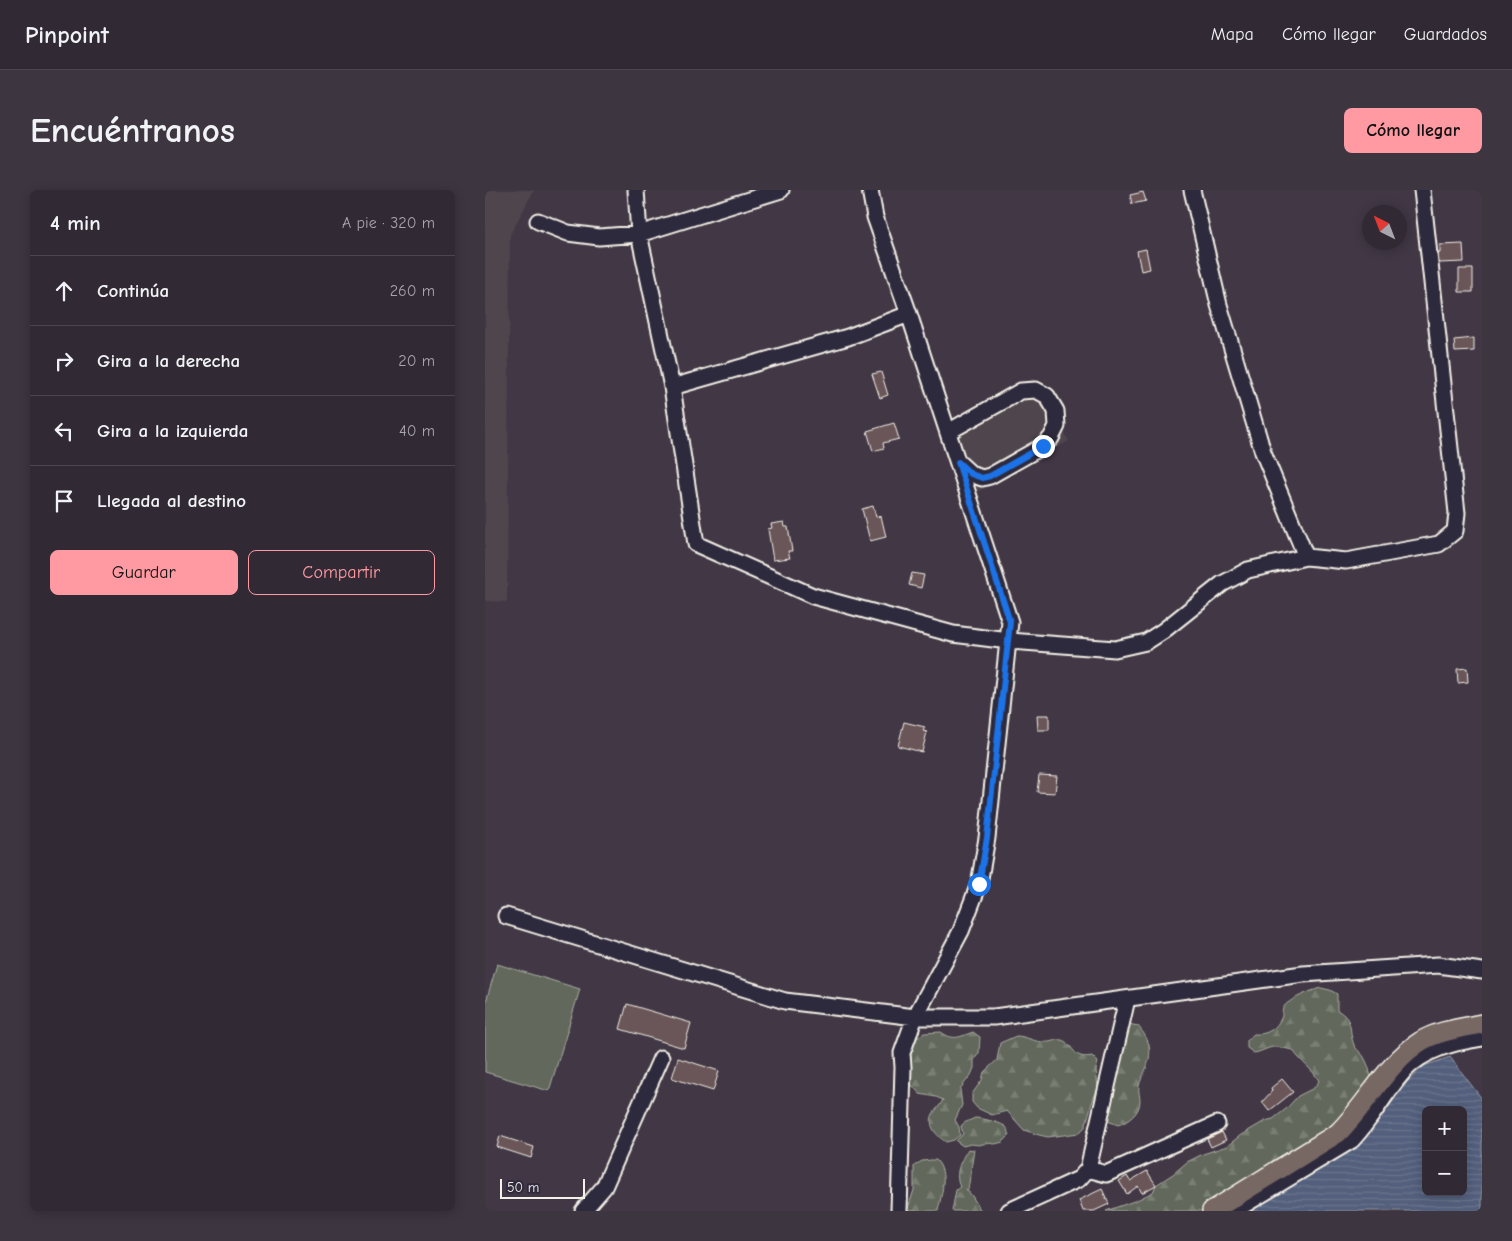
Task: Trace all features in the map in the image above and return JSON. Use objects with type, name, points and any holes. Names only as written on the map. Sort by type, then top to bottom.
[{"type":"main road","points":[[1212,1211],[1338,1133],[1353,1118],[1373,1090],[1403,1056],[1420,1042],[1440,1034],[1482,1024]]},
{"type":"street","points":[[637,190],[639,234],[672,387],[697,544],[813,596],[953,634],[1009,641],[1115,649],[1146,642],[1163,631],[1222,584],[1248,570],[1306,557],[1346,561],[1439,544],[1455,531],[1457,513],[1422,190]]},
{"type":"street","points":[[538,221],[569,233],[583,235],[599,237],[639,234],[781,190]]},
{"type":"street","points":[[870,190],[875,217],[909,314],[1010,622],[987,838],[979,884],[961,931],[915,1017],[902,1053],[899,1211]]},
{"type":"street","points":[[1192,190],[1219,305],[1263,452],[1306,557]]},
{"type":"street","points":[[672,387],[848,337],[909,314]]},
{"type":"street","points":[[948,432],[1021,391],[1036,390],[1047,396],[1057,411],[1057,426],[1051,438],[1043,446],[990,476],[982,478],[971,474],[958,462]]},
{"type":"street","points":[[506,916],[785,1001],[915,1017],[994,1017],[1303,974],[1437,965],[1482,971]]},
{"type":"street","points":[[1009,1211],[1079,1179],[1088,1169],[1127,999]]},
{"type":"street","points":[[1234,1211],[1352,1140],[1365,1127],[1406,1069],[1418,1060],[1442,1047],[1482,1038]]},
{"type":"street","points":[[583,1211],[604,1188],[661,1058]]},
{"type":"street","points":[[1088,1169],[1106,1174],[1217,1124]]},
{"type":"shaded area","points":[[485,190],[534,190],[510,235],[507,602],[485,601]]},
{"type":"shaded area","points":[[1034,378],[1069,441],[969,497],[947,424]]},
{"type":"green space","points":[[497,964],[580,989],[549,1091],[485,1072],[485,1005]]},
{"type":"green space","points":[[1321,988],[1337,994],[1337,1010],[1347,1018],[1355,1047],[1364,1057],[1369,1069],[1371,1101],[1209,1211],[1106,1211],[1153,1192],[1156,1185],[1187,1162],[1227,1146],[1241,1135],[1265,1121],[1273,1119],[1298,1096],[1314,1088],[1319,1081],[1293,1050],[1275,1047],[1254,1053],[1247,1048],[1247,1040],[1254,1034],[1267,1032],[1274,1028],[1280,1021],[1283,1008],[1289,1002]]},
{"type":"green space","points":[[1124,1023],[1138,1026],[1146,1037],[1150,1053],[1148,1065],[1139,1086],[1140,1101],[1138,1109],[1126,1122],[1118,1125],[1103,1119]]},
{"type":"green space","points":[[941,1032],[953,1037],[960,1037],[973,1032],[980,1037],[979,1053],[974,1060],[974,1068],[960,1089],[962,1105],[955,1120],[959,1127],[960,1135],[954,1140],[946,1142],[936,1134],[931,1123],[933,1114],[943,1100],[920,1094],[909,1082],[910,1043],[924,1033]]},
{"type":"green space","points":[[1016,1036],[1043,1042],[1063,1041],[1076,1054],[1086,1057],[1092,1056],[1098,1062],[1096,1070],[1098,1088],[1085,1127],[1079,1133],[1048,1137],[1039,1135],[1024,1130],[1007,1111],[992,1115],[977,1108],[972,1102],[972,1094],[982,1080],[984,1072],[997,1060],[1000,1043]]},
{"type":"green space","points":[[975,1118],[1002,1124],[1007,1128],[1009,1136],[1003,1142],[995,1144],[963,1146],[956,1141],[963,1134],[961,1126]]},
{"type":"green space","points":[[968,1149],[974,1150],[968,1190],[966,1189],[981,1211],[952,1211],[956,1190],[960,1187],[958,1182],[959,1168]]},
{"type":"green space","points":[[936,1160],[940,1165],[943,1178],[938,1211],[907,1211],[914,1190],[914,1166],[922,1161]]},
{"type":"water","points":[[1450,1057],[1482,1099],[1482,1211],[1248,1211],[1341,1157],[1374,1127],[1407,1082],[1424,1066]]},
{"type":"building","points":[[1143,192],[1146,201],[1132,204],[1130,195]]},
{"type":"building","points":[[1463,244],[1464,262],[1439,263],[1438,253],[1440,253],[1440,245]]},
{"type":"building","points":[[1146,249],[1150,269],[1141,271],[1137,251]]},
{"type":"building","points":[[1459,269],[1473,269],[1473,292],[1459,292]]},
{"type":"building","points":[[1474,338],[1474,351],[1455,352],[1454,340]]},
{"type":"building","points":[[881,372],[888,395],[880,398],[872,374]]},
{"type":"building","points":[[894,423],[899,439],[883,443],[884,448],[873,451],[867,431]]},
{"type":"building","points":[[873,506],[876,517],[881,516],[886,537],[870,541],[862,509]]},
{"type":"building","points":[[784,522],[785,527],[788,527],[792,551],[788,551],[790,558],[773,560],[768,529],[772,528],[771,524]]},
{"type":"building","points":[[912,573],[924,575],[921,588],[909,585]]},
{"type":"building","points":[[1467,668],[1468,682],[1458,683],[1457,669]]},
{"type":"building","points":[[1037,715],[1049,715],[1049,730],[1038,730]]},
{"type":"building","points":[[904,722],[925,727],[923,731],[927,732],[922,752],[898,746]]},
{"type":"building","points":[[1039,775],[1057,776],[1055,793],[1037,792]]},
{"type":"building","points":[[627,1004],[691,1023],[684,1048],[620,1029]]},
{"type":"building","points":[[678,1058],[719,1071],[713,1091],[672,1078]]},
{"type":"building","points":[[1282,1079],[1293,1092],[1269,1111],[1262,1102],[1272,1091],[1271,1088]]},
{"type":"building","points":[[1222,1132],[1226,1140],[1211,1147],[1207,1139]]},
{"type":"building","points":[[500,1136],[534,1147],[531,1158],[497,1147]]},
{"type":"building","points":[[1147,1171],[1156,1185],[1142,1193],[1138,1186],[1127,1194],[1119,1181],[1127,1176],[1130,1181]]},
{"type":"building","points":[[1102,1189],[1109,1204],[1094,1211],[1083,1211],[1079,1200]]},
{"type":"route","points":[[979,884],[987,838],[1010,622],[958,462],[971,474],[982,478],[990,476],[1043,446]]}]
